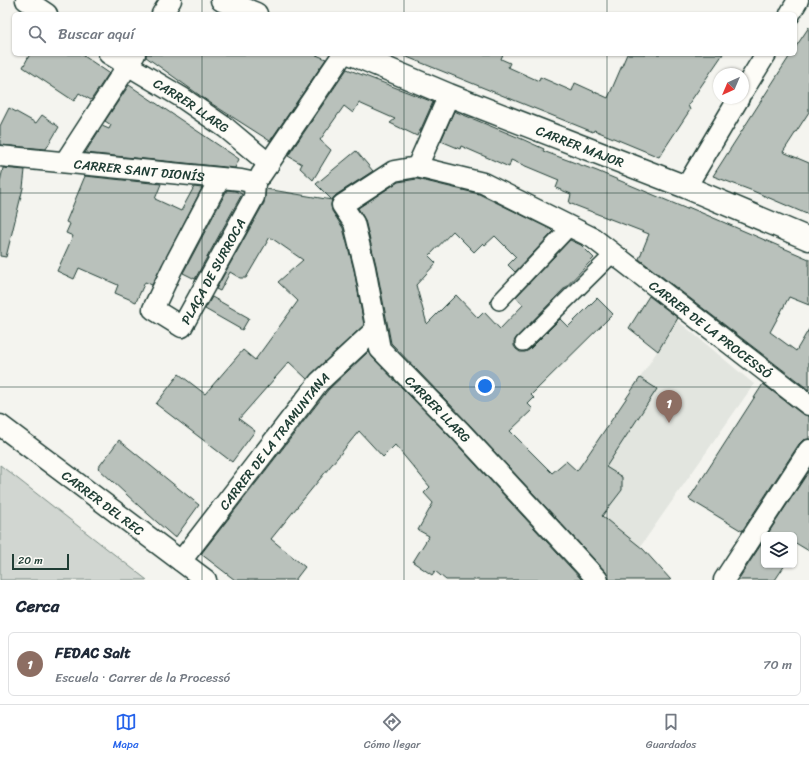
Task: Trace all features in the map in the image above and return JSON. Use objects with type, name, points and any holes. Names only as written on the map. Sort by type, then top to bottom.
[{"type":"street","points":[[26,0],[44,12]]},
{"type":"street","points":[[163,12],[171,0]]},
{"type":"street","points":[[222,0],[251,12]]},
{"type":"street","points":[[791,12],[798,0]]},
{"type":"street","name":"CARRER LLARG","points":[[117,56],[132,60],[176,94],[226,128],[269,164]]},
{"type":"street","points":[[255,183],[342,56]]},
{"type":"street","name":"CARRER MAJOR","points":[[357,56],[449,95],[686,187],[809,238]]},
{"type":"street","points":[[749,81],[765,56]]},
{"type":"street","points":[[65,162],[132,60]]},
{"type":"street","points":[[417,167],[449,95]]},
{"type":"street","points":[[686,187],[735,104]]},
{"type":"street","name":"CARRER SANT DIONÍS","points":[[0,156],[220,178],[255,183]]},
{"type":"street","name":"CARRER LLARG","points":[[417,167],[394,171],[342,205],[354,223],[365,268],[380,349],[472,443],[598,580]]},
{"type":"street","name":"CARRER DE LA PROCESSÓ","points":[[417,167],[483,183],[593,238],[809,405]]},
{"type":"street","name":"PLAÇA DE SURROCA","points":[[220,178],[153,309],[182,327],[254,197],[255,183]]},
{"type":"street","points":[[499,302],[570,227]]},
{"type":"street","points":[[523,343],[613,254]]},
{"type":"street","name":"CARRER DE LA TRAMUNTANA","points":[[181,561],[319,382],[376,329]]},
{"type":"street","name":"CARRER DEL REC","points":[[0,425],[206,580]]},
{"type":"street","points":[[724,580],[809,450]]},
{"type":"shaded area","points":[[677,320],[754,384],[640,547],[620,531],[594,565],[537,503],[584,461]]},
{"type":"shaded area","points":[[0,465],[147,580],[0,580]]},
{"type":"building","points":[[809,27],[809,112],[783,152],[809,163],[809,215],[713,176],[790,56],[797,56],[797,45]]},
{"type":"building","points":[[29,56],[84,56],[109,73],[91,100],[79,93],[74,101],[23,67]]},
{"type":"building","points":[[319,56],[326,59],[270,141],[209,102],[146,57]]},
{"type":"building","points":[[404,56],[502,56],[501,59],[510,63],[508,67],[539,81],[540,77],[572,91],[575,83],[608,98],[626,56],[722,56],[688,105],[690,110],[659,157],[594,130],[593,132]]},
{"type":"building","points":[[347,69],[433,102],[417,136],[390,123],[395,119],[359,103],[353,113],[344,106],[320,140],[331,150],[313,180],[300,168],[302,164],[288,156]]},
{"type":"building","points":[[129,85],[239,159],[235,168],[85,153],[102,126],[109,129],[111,125],[105,121]]},
{"type":"building","points":[[9,108],[36,123],[42,115],[59,127],[46,149],[0,145],[0,126]]},
{"type":"building","points":[[454,111],[522,139],[544,149],[543,151],[597,171],[687,209],[688,207],[809,259],[809,305],[789,297],[770,332],[796,351],[809,329],[809,390],[639,259],[649,234],[569,203],[571,194],[556,188],[559,180],[511,160],[509,167],[461,146],[460,149],[441,141]]},
{"type":"building","points":[[356,151],[373,171],[336,195],[332,200],[316,184]]},
{"type":"building","points":[[3,168],[25,170],[23,188],[6,257],[0,256],[0,182]]},
{"type":"building","points":[[85,176],[161,184],[155,199],[181,211],[194,187],[202,188],[152,285],[145,282],[136,302],[115,293],[118,285],[79,268],[74,279],[57,271],[73,236],[66,233],[70,224],[66,222]]},
{"type":"building","points":[[417,179],[479,194],[550,229],[553,232],[515,272],[508,265],[516,257],[495,236],[485,245],[483,243],[474,252],[453,231],[429,256],[436,263],[416,285],[427,324],[456,295],[478,318],[484,312],[500,329],[523,305],[516,297],[570,240],[581,245],[594,258],[517,337],[514,341],[514,346],[520,352],[529,350],[560,319],[568,327],[597,298],[613,314],[531,395],[534,398],[528,404],[533,409],[510,431],[552,473],[566,461],[577,471],[640,378],[657,389],[606,467],[622,477],[622,490],[602,516],[643,549],[671,580],[609,580],[606,572],[469,424],[391,343],[376,265],[365,220],[358,208],[398,182]]},
{"type":"building","points":[[266,189],[332,200],[332,211],[343,228],[354,270],[364,325],[307,379],[289,362],[239,419],[255,431],[232,462],[156,404],[179,374],[205,394],[243,350],[255,360],[298,301],[278,282],[303,260],[270,237],[246,278],[240,278],[230,272],[220,291],[216,289],[264,203]]},
{"type":"building","points":[[227,190],[242,194],[195,279],[183,273]]},
{"type":"building","points":[[649,296],[678,318],[658,351],[629,328]]},
{"type":"building","points":[[212,297],[249,318],[242,330],[205,309]]},
{"type":"building","points":[[369,351],[372,357],[453,440],[582,580],[446,580],[435,571],[432,575],[413,562],[429,536],[418,530],[433,503],[424,493],[430,487],[395,445],[383,457],[359,431],[271,539],[305,567],[295,580],[235,580],[201,554],[328,390]]},
{"type":"building","points":[[763,384],[802,414],[809,416],[809,439],[803,440],[799,444],[742,531],[689,499]]},
{"type":"building","points":[[119,440],[199,505],[175,538],[98,468]]},
{"type":"building","points":[[809,471],[809,551],[797,544],[797,532],[769,532]]},
{"type":"building","points":[[761,545],[761,568],[783,568],[775,580],[738,580]]},
{"type":"place","name":"FEDAC Salt","points":[[669,423]]}]
